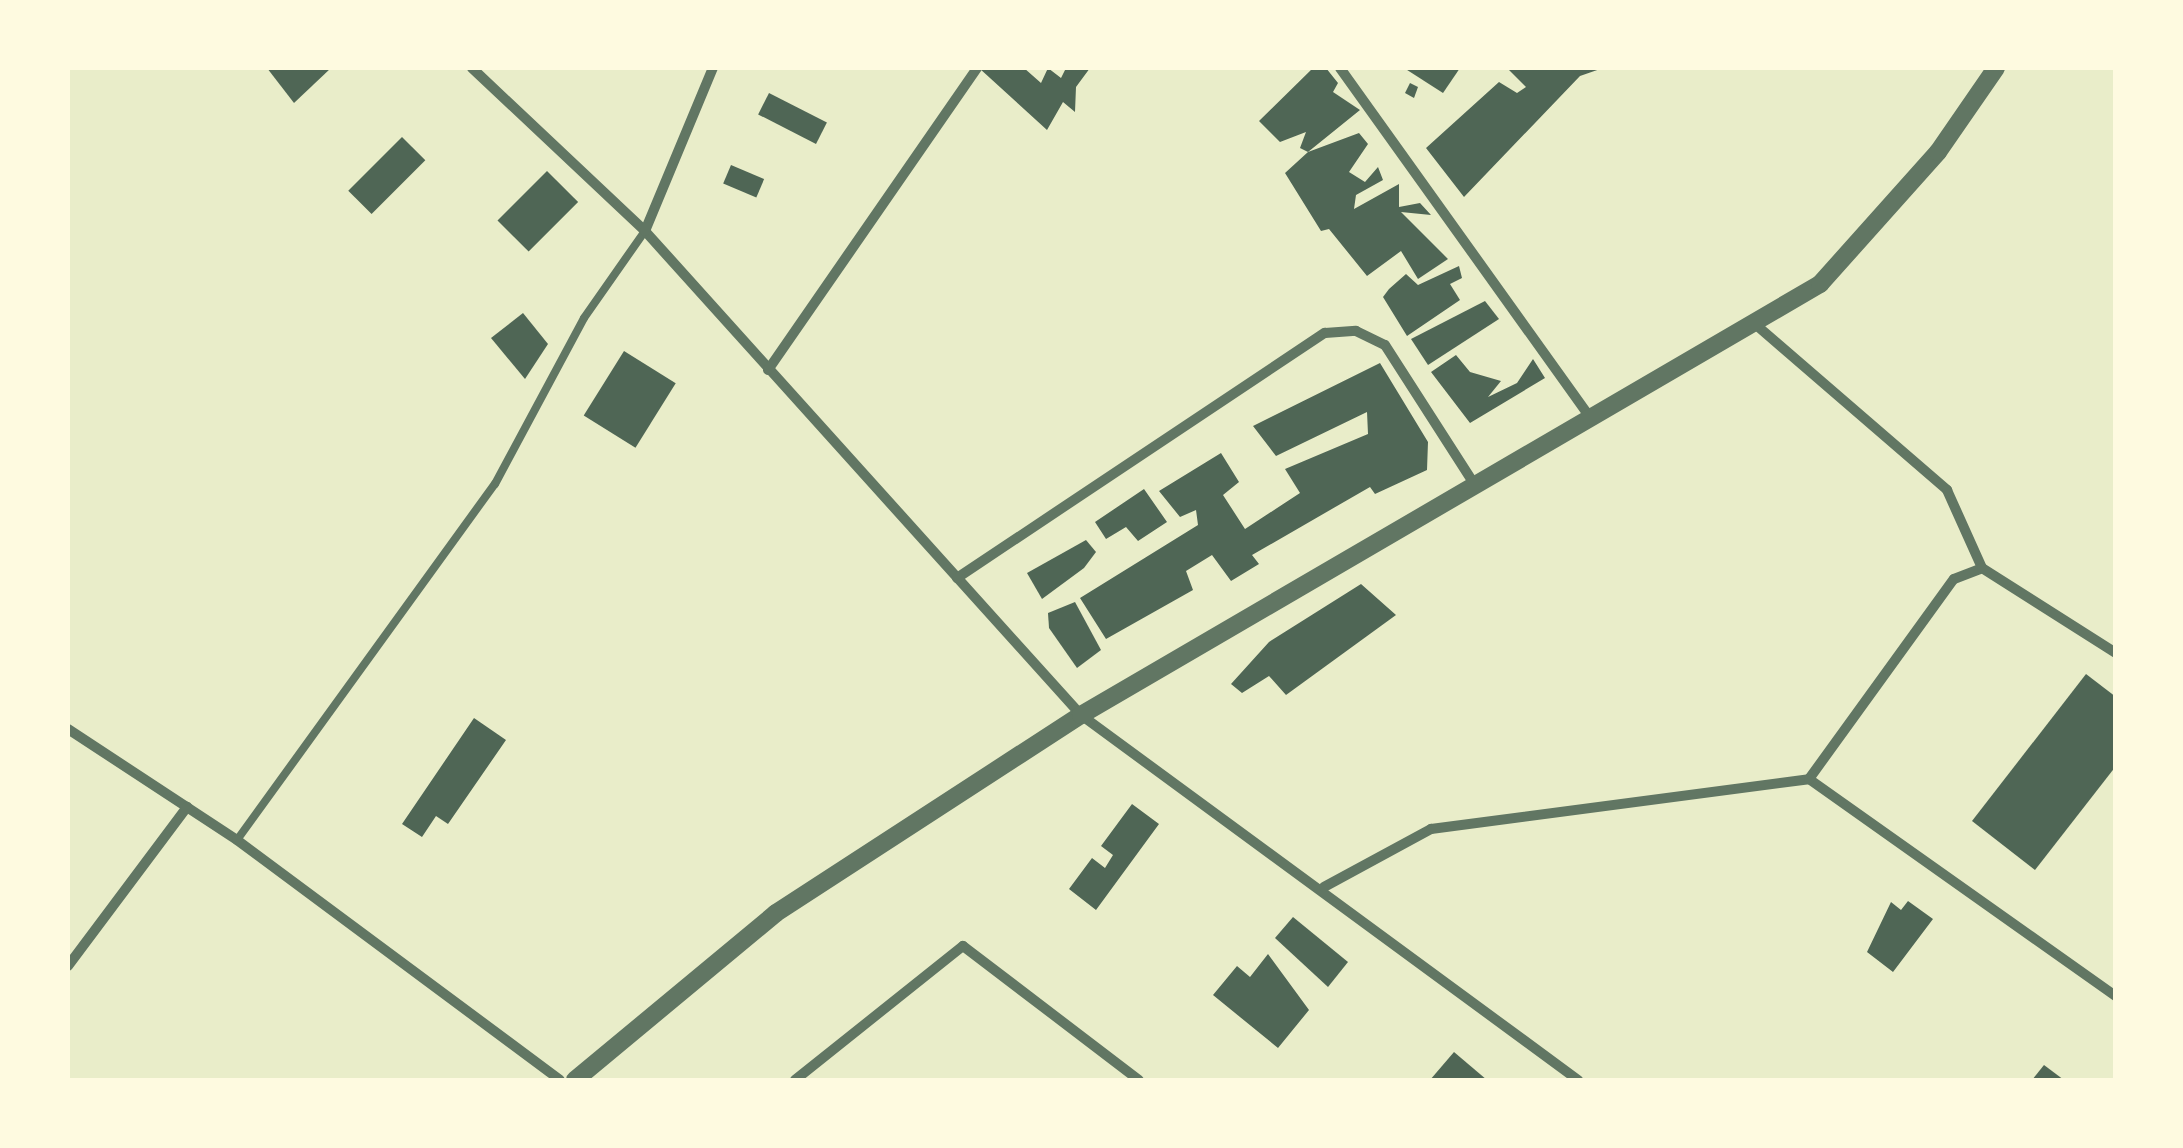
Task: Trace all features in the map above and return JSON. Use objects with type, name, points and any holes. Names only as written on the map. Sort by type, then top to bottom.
[{"type":"street","points":[[472,68],[645,231],[1081,714],[1324,887],[1578,1080]]},
{"type":"street","points":[[645,231],[713,68]]},
{"type":"street","points":[[768,370],[976,68]]},
{"type":"street","points":[[1340,68],[1594,422]]},
{"type":"street","points":[[574,1080],[776,913],[1081,714],[1594,422],[1820,284],[1938,152],[1996,68]]},
{"type":"street","points":[[1755,324],[1947,490],[1982,568],[2116,652]]},
{"type":"street","points":[[957,578],[1324,333],[1356,331],[1385,345],[1476,488]]},
{"type":"street","points":[[1809,779],[1954,579],[1982,568]]},
{"type":"street","points":[[68,729],[236,840],[560,1080]]},
{"type":"street","points":[[1324,887],[1431,829],[1809,779],[2116,996]]},
{"type":"street","points":[[68,966],[187,807]]},
{"type":"street","points":[[794,1080],[962,946],[1139,1080]]},
{"type":"lane","points":[[236,840],[495,484],[584,318],[645,231]]},
{"type":"building","points":[[267,68],[331,68],[294,103]]},
{"type":"building","points":[[979,68],[1024,68],[1041,83],[1048,68],[1061,78],[1066,68],[1090,68],[1076,87],[1075,112],[1063,102],[1047,130]]},
{"type":"building","points":[[1313,68],[1326,68],[1338,83],[1333,92],[1360,110],[1308,152],[1300,148],[1306,132],[1280,142],[1259,121]]},
{"type":"building","points":[[1404,68],[1460,68],[1443,93]]},
{"type":"building","points":[[1507,68],[1603,68],[1580,76],[1464,197],[1426,148],[1499,82],[1517,93],[1526,87]]},
{"type":"building","points":[[1410,83],[1418,87],[1414,98],[1405,93]]},
{"type":"building","points":[[769,93],[827,123],[816,144],[758,114]]},
{"type":"building","points":[[1359,133],[1368,144],[1349,172],[1365,182],[1378,167],[1383,180],[1356,195],[1354,209],[1399,184],[1399,207],[1420,203],[1431,215],[1401,212],[1448,259],[1418,279],[1401,251],[1367,276],[1329,229],[1321,231],[1285,173],[1308,152]]},
{"type":"building","points":[[402,137],[425,160],[372,214],[348,191]]},
{"type":"building","points":[[731,165],[764,179],[756,197],[723,183]]},
{"type":"building","points":[[547,171],[578,202],[529,252],[498,220]]},
{"type":"building","points":[[1459,266],[1462,278],[1450,284],[1460,300],[1407,336],[1383,297],[1406,274],[1418,285]]},
{"type":"building","points":[[1485,301],[1499,319],[1428,365],[1411,339]]},
{"type":"building","points":[[523,313],[548,344],[525,379],[491,338]]},
{"type":"building","points":[[624,351],[676,383],[635,448],[584,415]]},
{"type":"building","points":[[1456,355],[1470,372],[1501,381],[1488,397],[1517,383],[1533,359],[1545,378],[1470,423],[1431,372]]},
{"type":"building","points":[[1380,363],[1428,442],[1427,470],[1375,494],[1370,487],[1252,555],[1259,564],[1231,581],[1212,555],[1186,571],[1193,590],[1106,639],[1080,598],[1198,525],[1196,510],[1180,517],[1159,491],[1221,453],[1239,482],[1223,495],[1245,529],[1300,493],[1285,469],[1368,434],[1367,412],[1276,456],[1253,426]]},
{"type":"building","points":[[1144,489],[1167,522],[1138,541],[1126,527],[1106,539],[1095,522]]},
{"type":"building","points":[[1086,540],[1096,552],[1084,568],[1042,599],[1027,573]]},
{"type":"building","points":[[1361,584],[1396,615],[1286,695],[1269,676],[1242,693],[1231,684],[1269,642]]},
{"type":"building","points":[[1075,602],[1101,650],[1077,668],[1049,628],[1048,613]]},
{"type":"building","points":[[2086,674],[2116,697],[2116,766],[2035,870],[1972,821]]},
{"type":"building","points":[[474,718],[506,740],[448,824],[436,816],[422,837],[402,824]]},
{"type":"building","points":[[1132,804],[1159,824],[1096,910],[1069,889],[1092,858],[1105,868],[1113,855],[1101,846]]},
{"type":"building","points":[[1908,901],[1933,919],[1893,972],[1867,952],[1891,902],[1901,910]]},
{"type":"building","points":[[1293,917],[1348,962],[1328,987],[1275,938]]},
{"type":"building","points":[[1268,954],[1309,1010],[1278,1048],[1213,995],[1237,966],[1250,977]]},
{"type":"building","points":[[1454,1052],[1487,1080],[1430,1080]]},
{"type":"building","points":[[2044,1065],[2064,1080],[2032,1080]]}]
